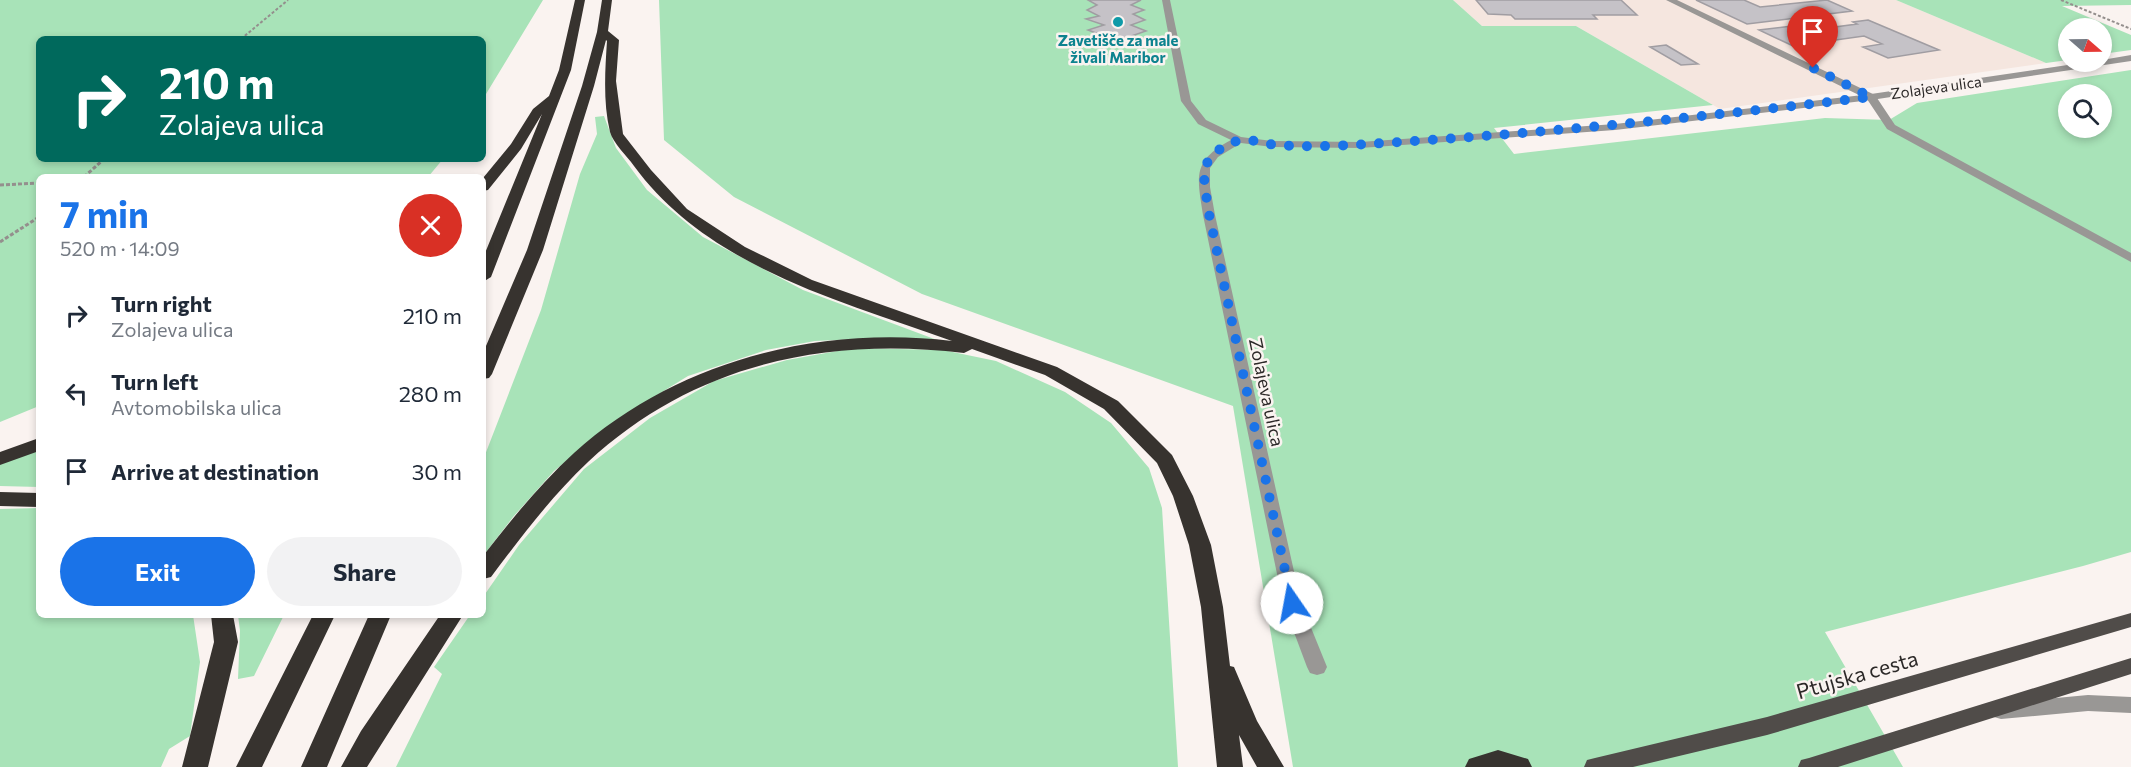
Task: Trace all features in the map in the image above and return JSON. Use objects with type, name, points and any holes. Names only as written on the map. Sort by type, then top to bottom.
[{"type":"highway","points":[[486,270],[555,98],[570,48],[580,0]]},
{"type":"highway","points":[[486,367],[535,250],[588,86],[602,32],[607,0]]},
{"type":"highway","points":[[602,32],[614,40],[610,81],[617,134],[646,173],[682,212],[740,250],[806,283],[1051,371],[1111,405],[1165,460],[1183,496],[1200,544],[1218,653],[1230,767]]},
{"type":"highway","points":[[486,183],[516,146],[537,112],[555,98]]},
{"type":"highway","points":[[486,567],[525,517],[582,457],[632,418],[672,392],[710,376],[753,362],[854,343],[913,342],[1007,356]]},
{"type":"highway","points":[[0,459],[36,445]]},
{"type":"highway","points":[[0,500],[36,500]]},
{"type":"highway","points":[[195,767],[226,642],[222,618]]},
{"type":"highway","points":[[249,767],[323,618]]},
{"type":"highway","points":[[314,767],[379,618]]},
{"type":"highway","points":[[354,767],[370,738],[450,618]]},
{"type":"highway","points":[[1218,653],[1246,725],[1271,767]]},
{"type":"highway","points":[[1478,767],[1498,761],[1518,767]]},
{"type":"main road","name":"Ptujska cesta","points":[[1595,767],[1767,726],[2131,620]]},
{"type":"main road","points":[[1809,767],[2131,666]]},
{"type":"street","name":"Zolajeva ulica","points":[[1166,0],[1186,101],[1202,122],[1239,140],[1301,146],[1503,136],[1729,114],[1871,97],[2131,58]]},
{"type":"street","points":[[1670,0],[1871,97],[1891,127],[2131,258]]},
{"type":"street","name":"Zolajeva ulica","points":[[1239,140],[1207,160],[1203,174],[1204,184],[1292,603],[1317,667]]},
{"type":"street","points":[[1980,712],[2088,703],[2131,705]]},
{"type":"path","points":[[245,36],[288,0]]},
{"type":"path","points":[[2061,0],[2131,29]]},
{"type":"path","points":[[87,174],[101,162]]},
{"type":"path","points":[[0,185],[36,183]]},
{"type":"path","points":[[0,242],[36,219]]},
{"type":"shaded area","points":[[1453,0],[1896,0],[2046,63],[1720,109],[1576,26],[1482,26]]},
{"type":"green space","points":[[0,0],[543,0],[486,94],[486,36],[36,36],[36,162],[440,162],[430,174],[36,174],[36,407],[0,422]]},
{"type":"green space","points":[[659,0],[1453,0],[1482,26],[1576,26],[1713,105],[1494,128],[1514,154],[1825,118],[1889,120],[1917,103],[2131,70],[2131,552],[1825,632],[1903,767],[1293,767],[1233,406],[922,294],[734,197],[664,140]]},
{"type":"green space","points":[[1896,0],[2131,0],[2131,5],[2062,6],[2091,18],[2058,18],[2058,61],[2046,63]]},
{"type":"green space","points":[[2112,27],[2131,35],[2131,50],[2112,53]]},
{"type":"green space","points":[[604,116],[616,148],[647,190],[703,237],[803,290],[937,340],[879,338],[815,341],[766,350],[688,376],[615,421],[554,471],[513,517],[486,552],[486,452],[541,310],[580,174],[597,134],[595,117]]},
{"type":"green space","points":[[854,348],[943,350],[996,361],[1065,392],[1111,423],[1149,468],[1162,508],[1178,767],[396,767],[442,674],[434,667],[468,618],[486,618],[486,593],[519,545],[584,469],[650,418],[714,381],[787,360]]},
{"type":"green space","points":[[36,450],[36,487],[0,486],[0,464]]},
{"type":"green space","points":[[36,508],[36,618],[193,618],[200,662],[190,736],[169,749],[161,767],[0,767],[0,509]]},
{"type":"green space","points":[[238,618],[283,618],[254,676],[238,679]]},
{"type":"building","name":"Zavetišče za male živali Maribor","points":[[1088,0],[1141,0],[1131,5],[1144,10],[1133,14],[1145,20],[1131,25],[1146,31],[1117,41],[1088,30],[1104,25],[1086,19],[1099,16],[1087,10],[1097,5]]},
{"type":"building","points":[[1476,0],[1621,0],[1637,15],[1593,15],[1597,19],[1515,19],[1511,15],[1488,14]]},
{"type":"building","points":[[1696,0],[1744,0],[1760,7],[1827,0],[1852,11],[1747,24]]},
{"type":"building","points":[[1868,20],[1939,50],[1888,58],[1863,47],[1882,44],[1864,36],[1793,46],[1759,30],[1792,26],[1805,31],[1857,24],[1853,22]]},
{"type":"building","points":[[1666,45],[1698,64],[1681,65],[1650,47]]},
{"type":"place","name":"Zavetišče za male živali Maribor","points":[[1118,22]]},
{"type":"route","points":[[1292,603],[1209,214],[1203,174],[1207,160],[1239,140],[1301,146],[1360,145],[1503,136],[1729,114],[1871,97],[1813,68]]}]
